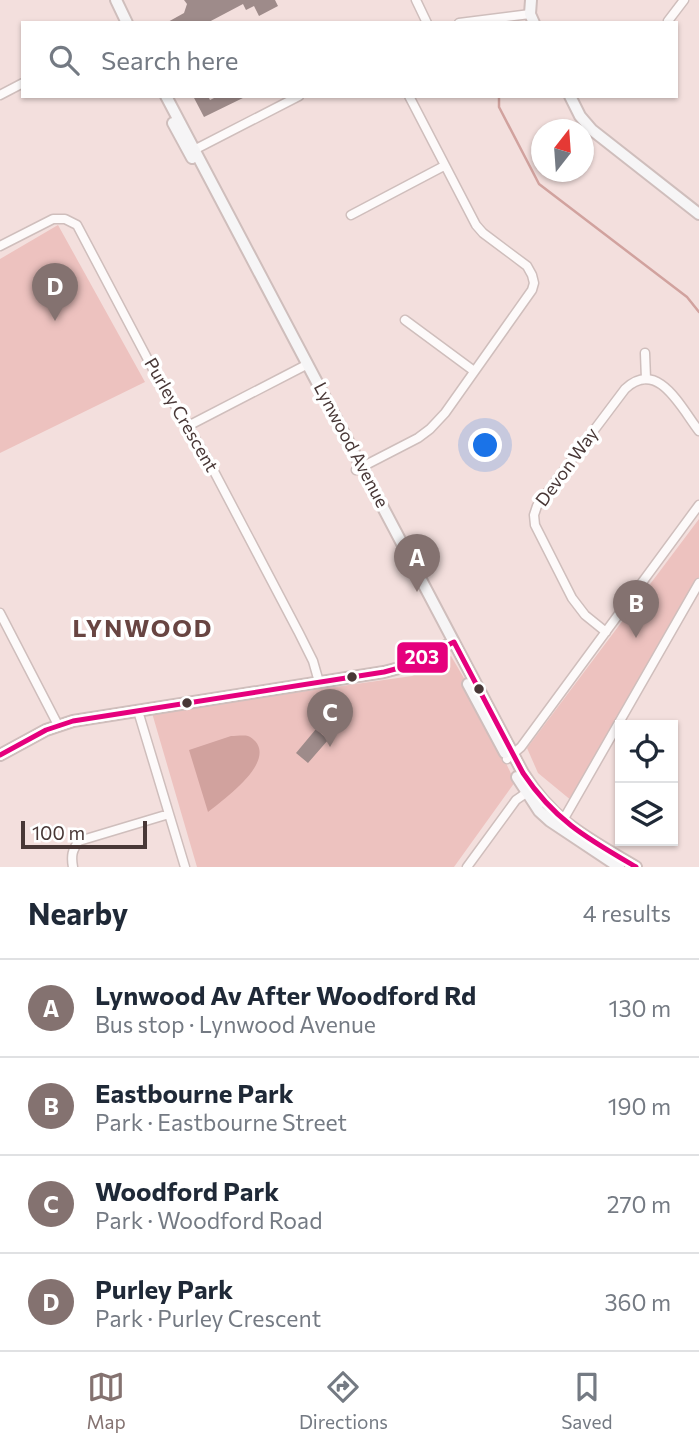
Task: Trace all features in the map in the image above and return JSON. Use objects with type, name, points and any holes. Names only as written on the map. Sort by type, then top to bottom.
[{"type":"street","points":[[108,0],[122,21]]},
{"type":"street","points":[[116,0],[123,21]]},
{"type":"street","points":[[416,0],[426,21]]},
{"type":"street","points":[[489,21],[532,18],[531,0]]},
{"type":"street","points":[[668,21],[684,0]]},
{"type":"street","points":[[0,95],[21,84]]},
{"type":"street","name":"Lynwood Avenue","points":[[159,98],[192,151]]},
{"type":"street","name":"Lynwood Avenue","points":[[167,98],[192,151],[539,811],[636,867]]},
{"type":"street","points":[[192,151],[295,98]]},
{"type":"street","points":[[359,468],[418,439],[430,429],[532,290],[534,283],[527,266],[482,233],[476,225],[410,98]]},
{"type":"street","points":[[571,98],[580,116],[592,130],[699,214]]},
{"type":"street","points":[[351,215],[444,166]]},
{"type":"street","name":"Purley Crescent","points":[[0,246],[53,219],[65,219],[77,225],[155,373],[207,458],[299,633],[313,661],[319,682]]},
{"type":"street","points":[[405,320],[474,371]]},
{"type":"street","points":[[645,353],[646,379],[665,385],[699,431]]},
{"type":"street","points":[[188,426],[305,365]]},
{"type":"street","name":"Devon Way","points":[[606,632],[585,615],[572,598],[535,525],[534,515],[537,506],[625,389],[633,381],[646,379]]},
{"type":"street","points":[[510,757],[528,737],[699,505]]},
{"type":"street","points":[[561,825],[699,583]]},
{"type":"street","points":[[0,613],[58,725]]},
{"type":"street","points":[[0,755],[58,725],[74,721],[384,672],[403,667],[451,643]]},
{"type":"street","points":[[138,711],[185,867]]},
{"type":"street","points":[[467,867],[516,800],[530,790]]},
{"type":"street","points":[[73,867],[73,849],[79,841],[169,814]]},
{"type":"street","name":"Lynwood Avenue","points":[[561,825],[619,867]]},
{"type":"shaded area","points":[[58,225],[145,382],[0,453],[0,259]]},
{"type":"shaded area","points":[[699,519],[699,577],[615,720],[572,801],[538,773],[527,748]]},
{"type":"shaded area","points":[[451,656],[471,690],[515,782],[454,867],[197,867],[152,713],[412,676]]},
{"type":"shaded area","points":[[231,736],[252,738],[258,746],[259,757],[256,766],[241,784],[208,812],[189,750]]},
{"type":"building","points":[[184,0],[275,0],[278,6],[259,16],[254,6],[246,10],[243,4],[211,21],[170,21],[184,13],[187,4]]},
{"type":"building","points":[[194,98],[243,98],[204,117]]},
{"type":"building","points":[[316,729],[328,740],[308,763],[296,753]]},
{"type":"waterway","points":[[499,98],[499,107],[539,184],[687,297],[699,312]]},
{"type":"transit line","name":"203","points":[[0,755],[46,730],[73,721],[384,672],[403,667],[454,642],[523,773],[535,790],[574,828],[636,867]]},
{"type":"place","name":"Purley Park","points":[[55,321]]},
{"type":"place","name":"Lynwood Av After Woodford Rd","points":[[417,592]]},
{"type":"place","name":"Eastbourne Park","points":[[636,638]]},
{"type":"place","name":"Woodford Park","points":[[330,747]]},
{"type":"district","name":"LYNWOOD","points":[[143,629]]}]
